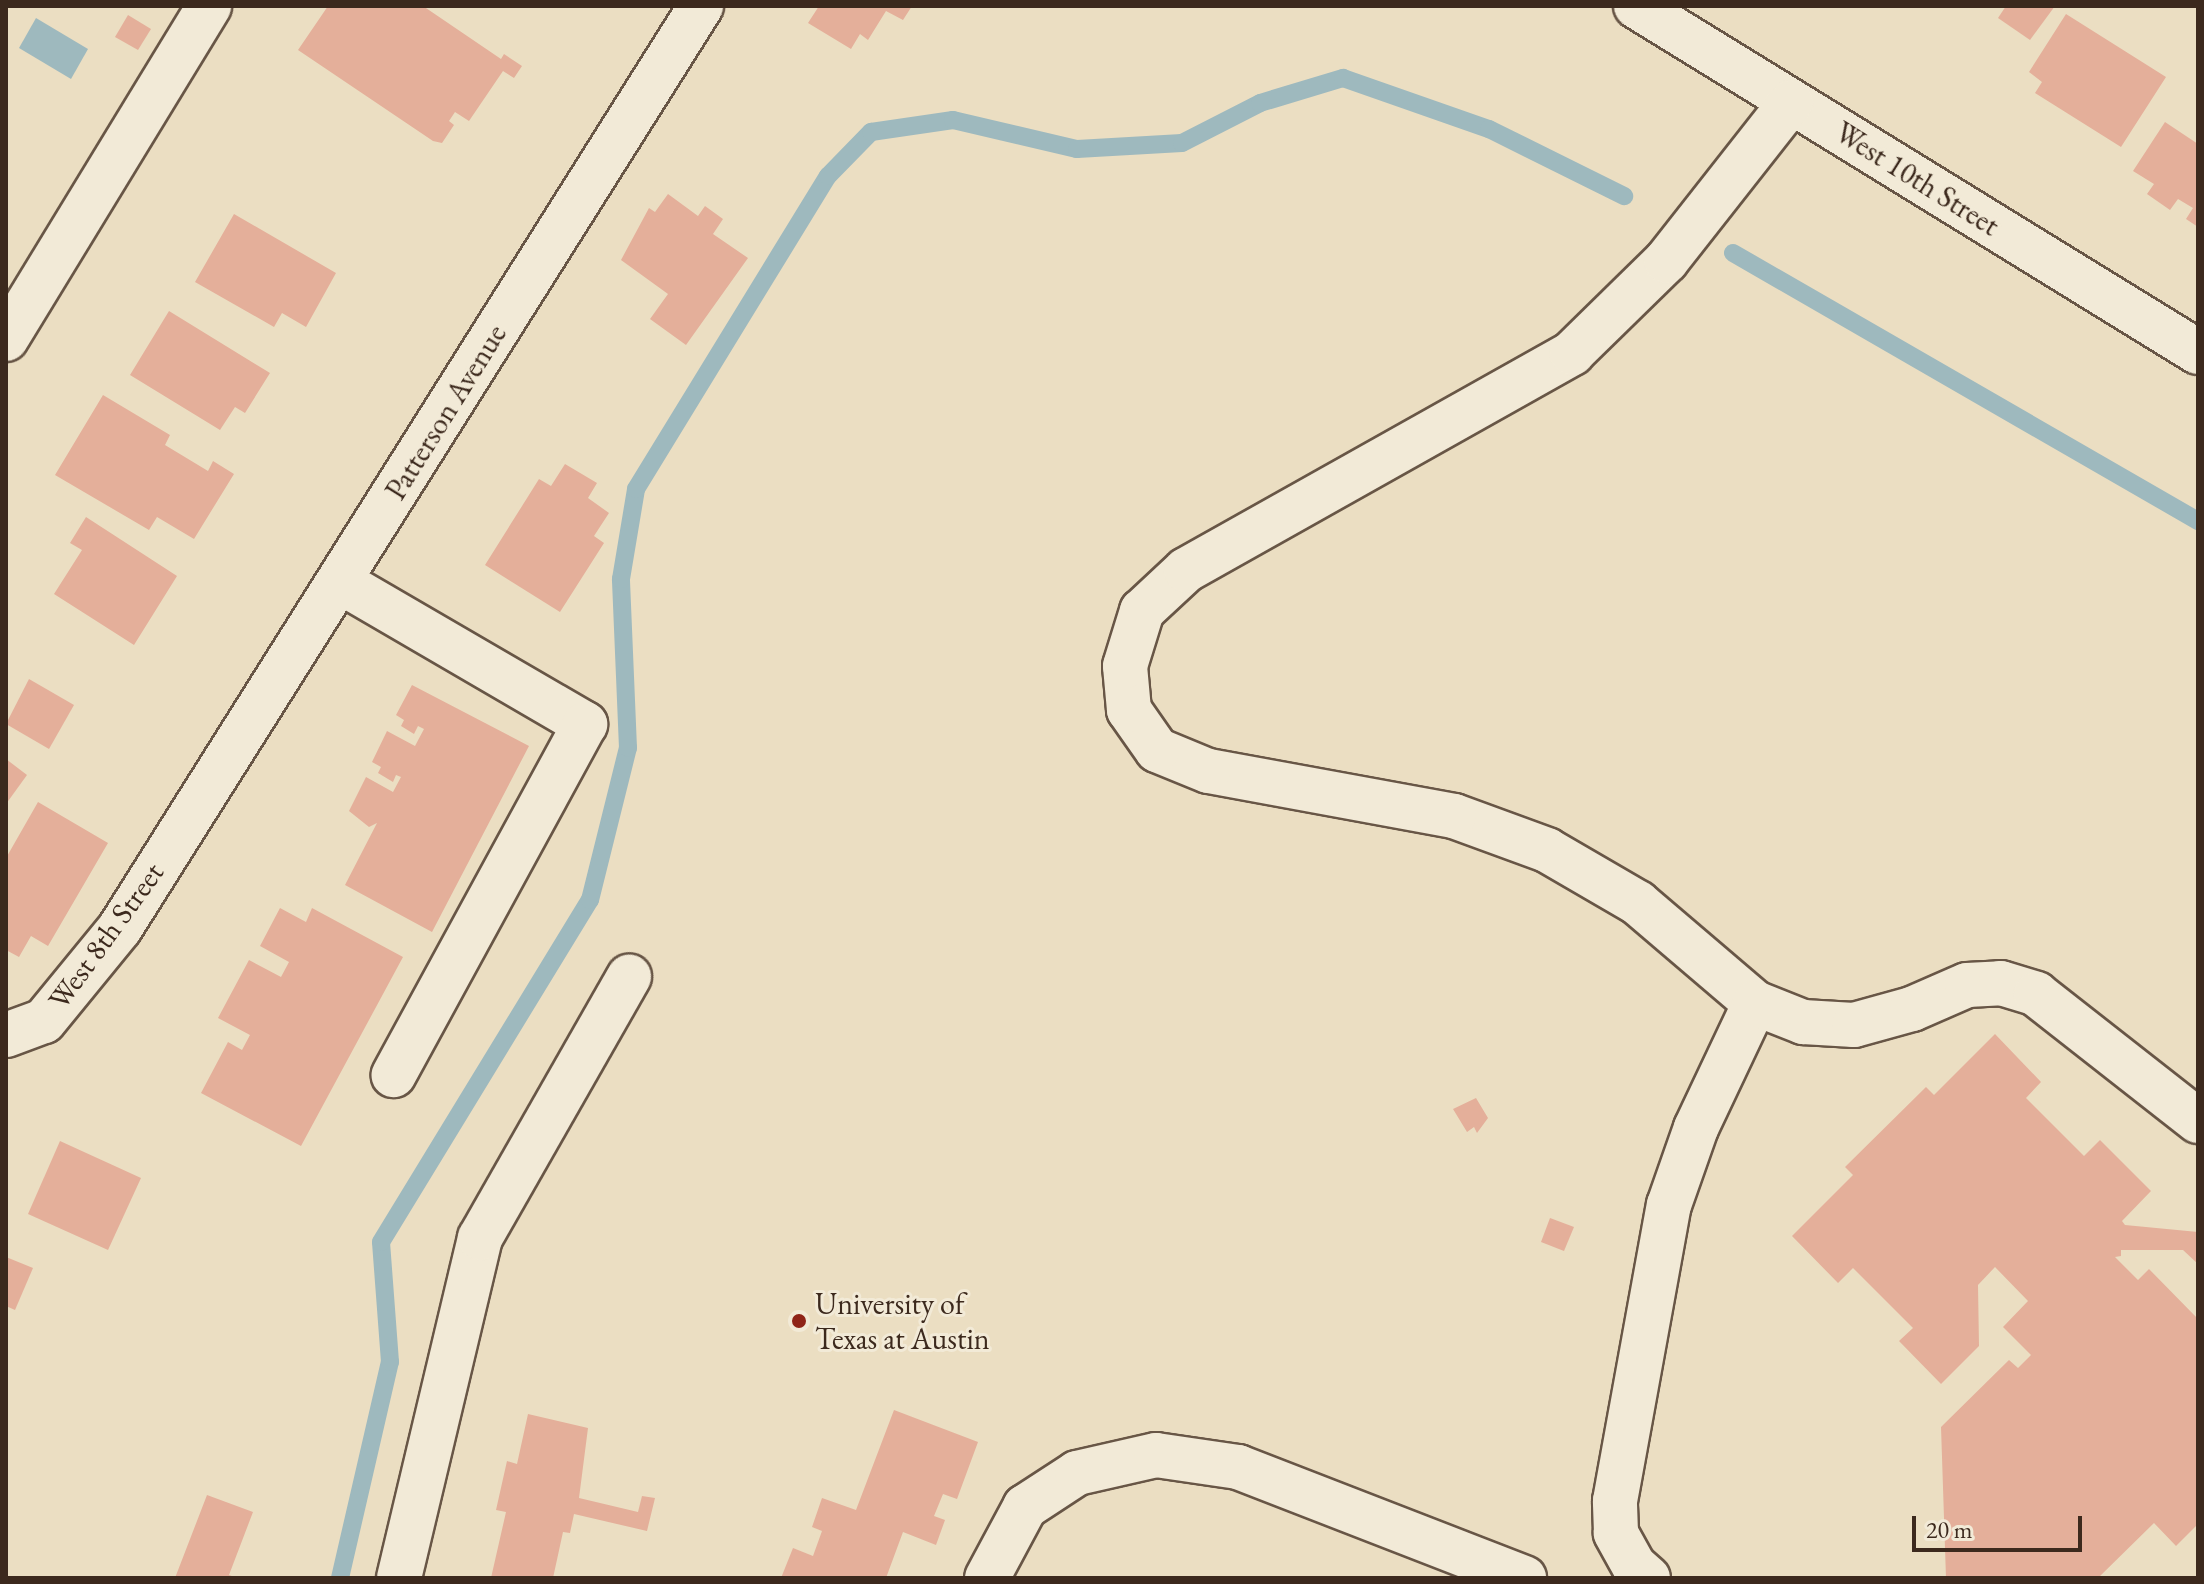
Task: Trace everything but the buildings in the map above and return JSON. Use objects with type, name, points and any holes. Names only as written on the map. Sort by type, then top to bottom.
[{"type":"street","points":[[6,339],[209,6]]},
{"type":"street","name":"Patterson Avenue","points":[[190,818],[701,6]]},
{"type":"street","name":"West 10th Street","points":[[1636,6],[2198,352]]},
{"type":"street","points":[[1791,102],[1666,261],[1572,353],[1186,570],[1142,611],[1125,666],[1129,710],[1157,750],[1208,771],[1454,816],[1547,850],[1638,903],[1755,1003],[1803,1022],[1854,1025],[1912,1009],[1967,985],[2001,983],[2036,994],[2198,1121]]},
{"type":"street","points":[[339,581],[585,724],[394,1075]]},
{"type":"street","name":"West 8th Street","points":[[6,1035],[44,1021],[120,928],[190,818]]},
{"type":"street","points":[[399,1578],[480,1238],[629,977]]},
{"type":"street","points":[[1648,1578],[1634,1566],[1616,1533],[1615,1501],[1669,1205],[1696,1128],[1755,1003]]},
{"type":"street","points":[[987,1578],[1025,1507],[1077,1473],[1156,1455],[1238,1467],[1524,1578]]},
{"type":"water","points":[[36,18],[88,49],[71,79],[19,48]]},
{"type":"waterway","points":[[340,1578],[390,1362],[381,1242],[590,900],[628,748],[621,579],[636,489],[828,176],[871,132],[953,120],[1077,149],[1182,143],[1260,103],[1343,78],[1489,129],[1624,196]]},
{"type":"waterway","points":[[1733,253],[2198,521]]},
{"type":"place","name":"University of Texas at Austin","points":[[799,1321]]}]
